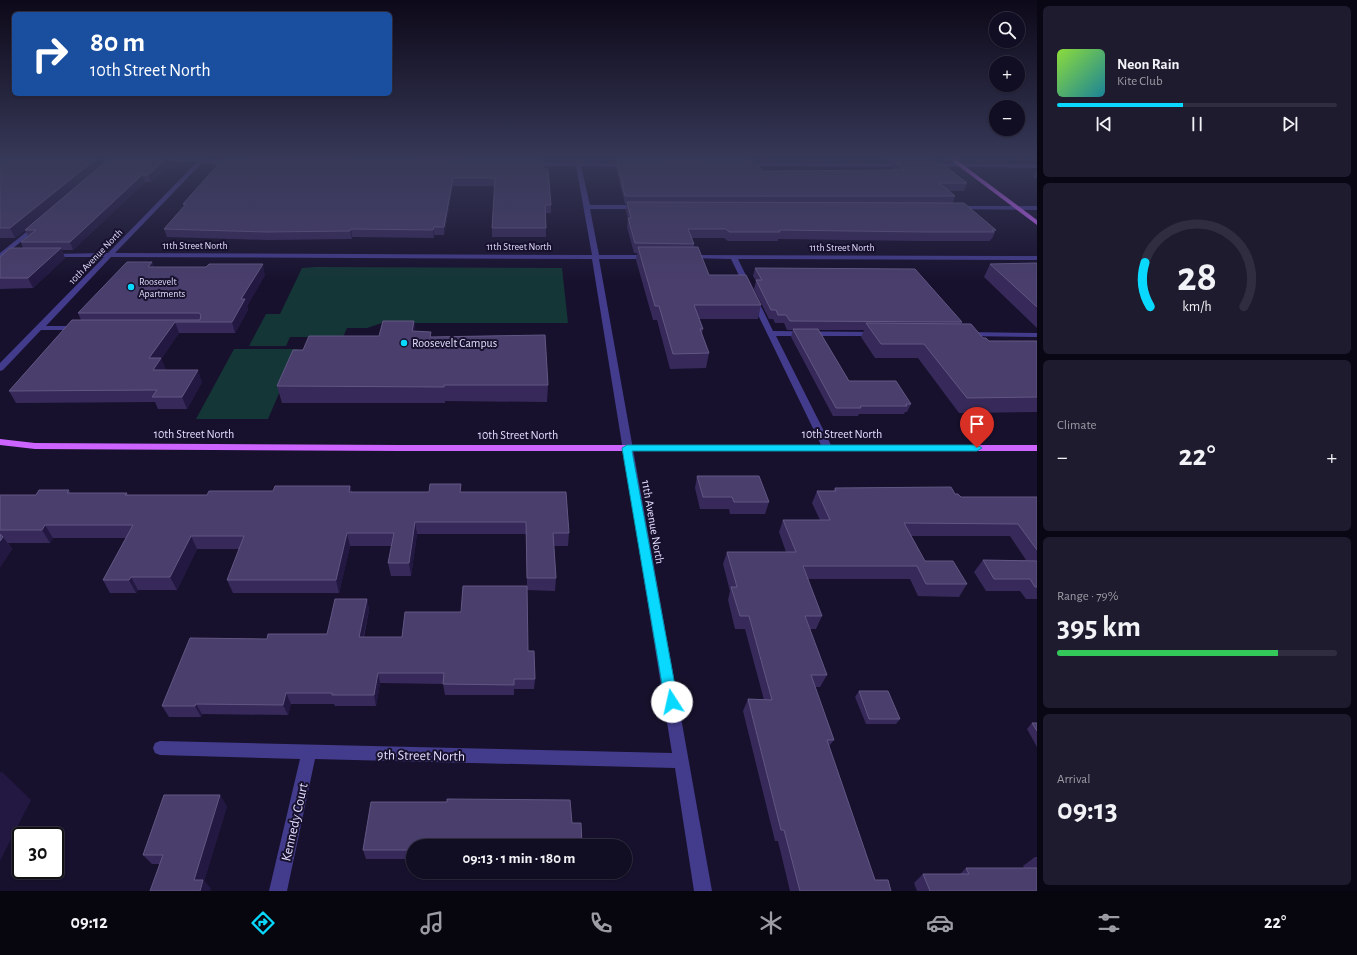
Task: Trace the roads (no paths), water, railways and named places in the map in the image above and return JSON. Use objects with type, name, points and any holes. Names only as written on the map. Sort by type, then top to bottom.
[{"type":"main road","points":[[1006,200],[1037,223]]},
{"type":"main road","name":"10th Street North","points":[[0,442],[43,446],[1037,448]]},
{"type":"street","name":"10th Avenue North","points":[[0,368],[163,200]]},
{"type":"street","name":"11th Avenue North","points":[[585,200],[703,891]]},
{"type":"street","points":[[587,207],[649,207]]},
{"type":"street","points":[[948,208],[1037,208]]},
{"type":"street","points":[[1,255],[44,220]]},
{"type":"street","points":[[1,255],[18,254]]},
{"type":"street","name":"11th Street North","points":[[41,255],[661,257]]},
{"type":"street","name":"11th Street North","points":[[677,257],[1037,258]]},
{"type":"street","points":[[733,257],[828,447]]},
{"type":"street","points":[[39,328],[85,328]]},
{"type":"street","points":[[771,333],[880,334]]},
{"type":"street","points":[[959,334],[1037,335]]},
{"type":"street","name":"9th Street North","points":[[160,748],[682,761]]},
{"type":"street","name":"Kennedy Court","points":[[278,891],[310,752]]},
{"type":"place","name":"Roosevelt Apartments","points":[[131,287]]},
{"type":"place","name":"Roosevelt Campus","points":[[404,343]]}]
